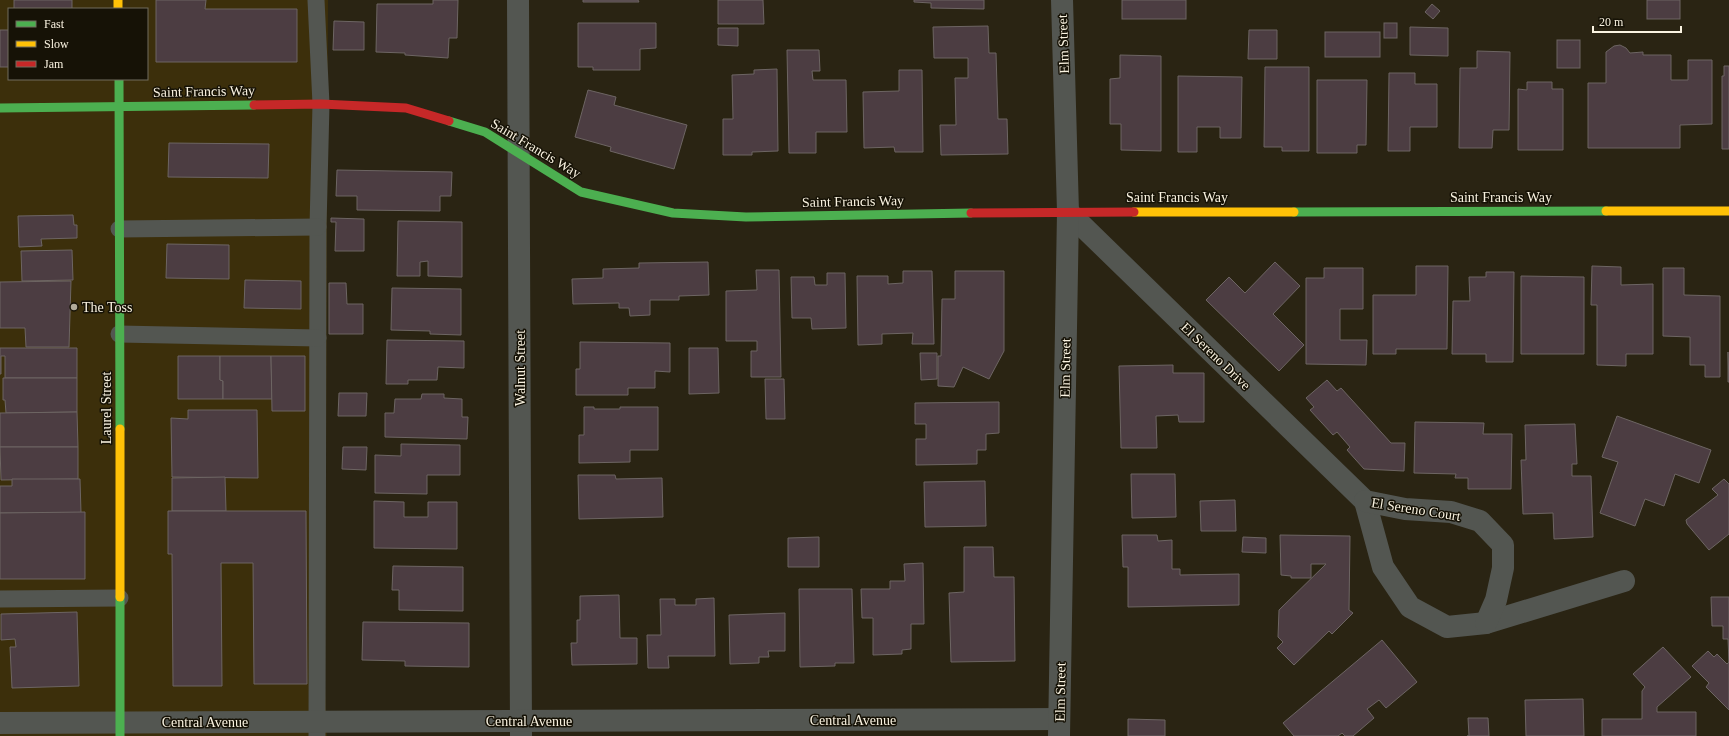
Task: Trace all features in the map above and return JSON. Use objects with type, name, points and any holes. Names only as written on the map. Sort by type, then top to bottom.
[{"type":"street","name":"Walnut Street","points":[[518,0],[521,728]]},
{"type":"street","name":"Elm Street","points":[[1059,728],[1068,212],[1062,0]]},
{"type":"street","name":"Laurel Street","points":[[119,80],[120,729]]},
{"type":"street","name":"Saint Francis Way","points":[[0,108],[321,104],[406,108],[485,132],[581,192],[673,213],[746,217],[1068,212],[1729,210]]},
{"type":"street","name":"El Sereno Drive","points":[[1068,212],[1365,501]]},
{"type":"street","name":"El Sereno Court","points":[[1486,623],[1496,600],[1503,568],[1503,545],[1480,521],[1451,512],[1405,509],[1365,501],[1382,567],[1410,607],[1446,627],[1486,623],[1624,581]]},
{"type":"street","name":"Central Avenue","points":[[0,723],[120,729],[1059,728]]},
{"type":"lane","points":[[316,0],[321,104],[318,227],[317,729]]},
{"type":"lane","points":[[119,229],[318,227]]},
{"type":"lane","points":[[119,334],[318,338]]},
{"type":"lane","points":[[0,599],[120,598]]},
{"type":"shaded area","points":[[0,0],[328,0],[325,687],[327,736],[0,736]]},
{"type":"building","points":[[14,0],[72,0],[72,8],[14,8]]},
{"type":"building","points":[[156,0],[206,0],[205,9],[297,9],[297,62],[156,62]]},
{"type":"building","points":[[433,0],[458,0],[457,38],[449,38],[448,58],[405,55],[405,53],[376,52],[377,4],[433,4]]},
{"type":"building","points":[[583,0],[638,0],[639,2],[583,2]]},
{"type":"building","points":[[718,0],[763,0],[764,24],[718,24]]},
{"type":"building","points":[[914,0],[984,0],[984,9],[931,8],[931,3],[914,2]]},
{"type":"building","points":[[1122,0],[1186,0],[1186,19],[1122,19]]},
{"type":"building","points":[[1647,0],[1680,0],[1680,19],[1647,19]]},
{"type":"building","points":[[1432,4],[1440,11],[1433,19],[1425,12]]},
{"type":"building","points":[[334,21],[364,22],[364,50],[333,50]]},
{"type":"building","points":[[578,23],[656,23],[656,48],[640,49],[640,70],[593,70],[593,67],[578,67]]},
{"type":"building","points":[[1384,23],[1397,23],[1397,38],[1384,38]]},
{"type":"building","points":[[988,26],[989,53],[996,53],[998,119],[1007,119],[1008,154],[941,155],[940,125],[956,125],[955,78],[968,78],[968,58],[934,58],[933,27]]},
{"type":"building","points":[[1410,27],[1448,28],[1448,56],[1410,55]]},
{"type":"building","points":[[718,28],[738,28],[738,46],[718,45]]},
{"type":"building","points":[[0,30],[8,30],[8,67],[0,67]]},
{"type":"building","points":[[1249,30],[1277,30],[1277,59],[1248,59]]},
{"type":"building","points":[[1325,32],[1380,32],[1380,57],[1325,57]]},
{"type":"building","points":[[1557,40],[1580,40],[1580,68],[1557,68]]},
{"type":"building","points":[[1620,45],[1626,48],[1630,53],[1643,52],[1643,55],[1671,55],[1671,80],[1688,80],[1688,60],[1712,60],[1712,124],[1680,125],[1680,148],[1588,148],[1588,83],[1606,83],[1606,52],[1614,46]]},
{"type":"building","points":[[787,50],[819,50],[820,71],[812,71],[813,80],[846,80],[847,132],[816,132],[816,153],[789,153]]},
{"type":"building","points":[[1477,51],[1510,52],[1509,130],[1493,130],[1492,148],[1459,148],[1460,68],[1477,68]]},
{"type":"building","points":[[1120,55],[1161,56],[1161,151],[1121,150],[1121,124],[1110,124],[1110,79],[1120,78]]},
{"type":"building","points":[[1724,66],[1729,66],[1729,149],[1722,149],[1722,76],[1724,76]]},
{"type":"building","points":[[1265,67],[1309,67],[1309,151],[1282,151],[1282,147],[1264,147]]},
{"type":"building","points":[[777,69],[778,151],[752,152],[752,155],[723,155],[723,119],[733,119],[732,75],[754,74],[754,70]]},
{"type":"building","points":[[899,70],[922,70],[923,152],[895,152],[894,147],[864,148],[863,92],[899,91]]},
{"type":"building","points":[[1389,73],[1415,73],[1415,84],[1437,84],[1437,127],[1410,127],[1410,151],[1388,151]]},
{"type":"building","points":[[1178,76],[1242,77],[1241,138],[1220,138],[1220,127],[1197,127],[1197,152],[1178,152]]},
{"type":"building","points":[[1317,80],[1367,80],[1366,145],[1357,145],[1357,153],[1317,153]]},
{"type":"building","points":[[1527,82],[1552,82],[1552,89],[1563,89],[1563,150],[1518,150],[1518,89],[1527,90]]},
{"type":"building","points":[[588,90],[616,97],[614,105],[687,125],[674,169],[610,151],[611,147],[575,137]]},
{"type":"building","points":[[169,143],[269,144],[268,178],[168,177]]},
{"type":"building","points":[[337,170],[452,172],[451,196],[440,196],[440,211],[357,210],[357,196],[336,196]]},
{"type":"building","points":[[73,215],[74,225],[77,225],[77,238],[41,239],[42,246],[19,247],[18,216]]},
{"type":"building","points":[[331,218],[364,219],[364,251],[335,251],[336,222],[331,222]]},
{"type":"building","points":[[398,221],[462,222],[462,277],[428,276],[428,261],[420,262],[420,276],[397,276]]},
{"type":"building","points":[[167,244],[229,245],[229,279],[166,278]]},
{"type":"building","points":[[72,250],[73,280],[22,281],[21,251]]},
{"type":"building","points":[[708,262],[709,295],[679,296],[679,300],[650,300],[650,315],[630,316],[629,308],[619,308],[619,303],[573,304],[572,279],[603,278],[603,269],[639,268],[639,263]]},
{"type":"building","points":[[1275,262],[1300,286],[1273,314],[1304,345],[1279,371],[1206,300],[1229,277],[1245,293]]},
{"type":"building","points":[[1416,266],[1448,266],[1447,349],[1396,349],[1396,354],[1373,354],[1373,295],[1416,295]]},
{"type":"building","points":[[1592,266],[1621,267],[1621,285],[1653,284],[1653,354],[1626,354],[1626,366],[1597,365],[1597,305],[1591,305]]},
{"type":"building","points":[[1324,268],[1363,268],[1363,309],[1340,309],[1340,340],[1367,340],[1366,365],[1306,364],[1306,278],[1324,278]]},
{"type":"building","points":[[1663,268],[1684,268],[1684,295],[1720,296],[1720,377],[1705,377],[1705,365],[1690,365],[1690,337],[1663,336]]},
{"type":"building","points":[[756,270],[779,270],[781,377],[751,377],[751,351],[757,351],[757,341],[726,341],[726,291],[757,290]]},
{"type":"building","points":[[903,271],[932,271],[934,344],[912,344],[913,333],[882,334],[882,344],[858,345],[857,276],[888,276],[888,284],[903,283]]},
{"type":"building","points":[[955,271],[1004,271],[1004,351],[989,379],[963,367],[954,387],[938,386],[938,356],[941,356],[942,299],[955,299]]},
{"type":"building","points":[[1486,272],[1514,272],[1513,362],[1486,362],[1486,354],[1452,354],[1453,301],[1470,301],[1469,277],[1486,277]]},
{"type":"building","points":[[827,273],[845,273],[846,328],[812,329],[811,318],[792,318],[791,277],[814,277],[815,285],[827,285]]},
{"type":"building","points":[[1521,276],[1584,277],[1584,354],[1521,354]]},
{"type":"building","points":[[245,280],[301,281],[301,309],[244,308]]},
{"type":"building","points":[[71,281],[69,347],[26,347],[25,328],[0,328],[0,282]]},
{"type":"building","points":[[329,283],[346,283],[347,304],[363,304],[363,334],[329,334]]},
{"type":"building","points":[[392,288],[461,289],[461,335],[430,334],[430,331],[391,330]]},
{"type":"building","points":[[387,340],[464,341],[464,368],[438,367],[437,380],[408,380],[408,384],[386,384]]},
{"type":"building","points":[[580,342],[670,343],[670,372],[655,371],[655,388],[628,388],[628,395],[576,395],[576,369],[580,369]]},
{"type":"building","points":[[0,348],[77,348],[77,378],[5,378],[5,356],[1,356],[0,374]]},
{"type":"building","points":[[689,348],[718,348],[719,393],[689,394]]},
{"type":"building","points":[[1728,352],[1729,382],[1728,382]]},
{"type":"building","points":[[920,353],[937,353],[937,379],[921,380]]},
{"type":"building","points":[[178,356],[220,356],[220,380],[223,381],[223,399],[178,399]]},
{"type":"building","points":[[220,356],[271,356],[272,399],[223,399],[223,381],[220,380]]},
{"type":"building","points":[[271,356],[305,356],[305,411],[272,411]]},
{"type":"building","points":[[1173,365],[1173,373],[1204,373],[1204,422],[1179,422],[1178,415],[1156,416],[1157,448],[1121,448],[1119,366]]},
{"type":"building","points":[[3,378],[77,378],[77,412],[6,413],[5,400],[3,400]]},
{"type":"building","points":[[765,379],[784,379],[785,419],[766,419]]},
{"type":"building","points":[[1327,380],[1337,391],[1341,388],[1391,443],[1405,443],[1404,471],[1364,469],[1347,450],[1350,447],[1337,432],[1333,435],[1310,410],[1314,407],[1306,398]]},
{"type":"building","points":[[339,393],[367,393],[366,416],[338,416]]},
{"type":"building","points":[[422,394],[444,394],[444,398],[462,399],[462,417],[468,417],[467,439],[385,437],[385,413],[394,413],[395,399],[421,399]]},
{"type":"building","points":[[999,402],[999,433],[986,434],[986,450],[977,450],[977,464],[916,465],[916,439],[926,439],[926,424],[915,424],[915,403]]},
{"type":"building","points":[[584,407],[594,407],[594,409],[620,409],[620,407],[658,407],[658,450],[630,450],[630,462],[579,463],[579,435],[584,435]]},
{"type":"building","points":[[188,410],[257,410],[258,478],[172,477],[171,418],[188,419]]},
{"type":"building","points":[[77,412],[78,447],[0,447],[0,413]]},
{"type":"building","points":[[1617,416],[1711,450],[1699,483],[1675,474],[1664,506],[1645,499],[1635,526],[1600,513],[1618,462],[1602,457]]},
{"type":"building","points":[[1415,422],[1484,423],[1483,434],[1512,434],[1511,489],[1468,489],[1468,478],[1455,478],[1456,474],[1414,473]]},
{"type":"building","points":[[1575,424],[1577,464],[1572,464],[1572,476],[1591,476],[1593,537],[1554,539],[1553,513],[1523,514],[1521,460],[1526,460],[1525,425]]},
{"type":"building","points":[[401,444],[460,445],[460,475],[427,475],[427,494],[375,493],[375,455],[401,456]]},
{"type":"building","points":[[0,447],[78,447],[78,479],[1,480]]},
{"type":"building","points":[[343,447],[367,447],[366,470],[342,469]]},
{"type":"building","points":[[1131,474],[1175,474],[1176,517],[1132,518]]},
{"type":"building","points":[[578,475],[615,475],[616,479],[662,478],[663,517],[579,519]]},
{"type":"building","points":[[225,477],[226,511],[172,511],[172,478]]},
{"type":"building","points":[[12,479],[80,479],[81,513],[0,513],[0,486],[12,486]]},
{"type":"building","points":[[1724,479],[1729,484],[1729,534],[1709,550],[1687,524],[1686,520],[1718,495],[1712,489]]},
{"type":"building","points":[[985,481],[986,526],[925,527],[924,482]]},
{"type":"building","points":[[1235,500],[1236,531],[1201,531],[1200,501]]},
{"type":"building","points":[[374,501],[404,502],[404,517],[428,517],[428,502],[457,502],[457,549],[374,548]]},
{"type":"building","points":[[168,511],[306,511],[307,684],[254,684],[253,563],[221,563],[222,686],[173,686],[172,554],[168,554]]},
{"type":"building","points":[[85,512],[85,579],[0,579],[0,513]]},
{"type":"building","points":[[1122,535],[1157,535],[1158,541],[1172,540],[1172,569],[1180,569],[1180,575],[1239,574],[1239,605],[1128,607],[1128,567],[1123,567]]},
{"type":"building","points":[[1280,535],[1350,536],[1349,610],[1353,613],[1332,634],[1329,631],[1294,665],[1277,648],[1283,642],[1278,637],[1279,610],[1326,564],[1311,564],[1311,578],[1291,578],[1291,576],[1281,575]]},
{"type":"building","points":[[819,537],[819,567],[788,567],[788,538]]},
{"type":"building","points":[[1243,537],[1266,538],[1266,553],[1242,552]]},
{"type":"building","points":[[964,547],[993,547],[994,577],[1014,577],[1015,661],[951,662],[949,593],[964,592]]},
{"type":"building","points":[[923,563],[924,624],[911,624],[911,649],[902,650],[902,654],[873,655],[873,618],[862,618],[861,589],[890,589],[890,581],[905,581],[904,564]]},
{"type":"building","points":[[393,566],[463,567],[463,611],[399,610],[399,590],[392,590]]},
{"type":"building","points":[[799,589],[852,589],[854,663],[835,663],[835,666],[800,667]]},
{"type":"building","points":[[619,595],[620,638],[637,638],[637,664],[572,665],[571,643],[577,643],[577,620],[580,620],[580,596]]},
{"type":"building","points":[[1711,597],[1729,597],[1729,662],[1728,639],[1723,639],[1723,626],[1712,626]]},
{"type":"building","points":[[714,598],[715,656],[668,656],[669,668],[648,668],[647,635],[661,635],[660,599],[675,599],[675,605],[696,605],[696,599]]},
{"type":"building","points":[[77,612],[79,686],[12,688],[10,647],[16,647],[15,639],[1,640],[1,614]]},
{"type":"building","points":[[785,613],[785,651],[768,651],[769,657],[759,657],[759,663],[730,664],[729,615]]},
{"type":"building","points":[[363,622],[469,623],[469,667],[405,666],[405,661],[362,660]]},
{"type":"building","points":[[1382,640],[1417,682],[1386,708],[1379,700],[1367,709],[1374,718],[1353,736],[1345,736],[1342,733],[1338,736],[1294,736],[1283,723]]},
{"type":"building","points":[[1663,647],[1691,677],[1657,707],[1657,712],[1696,712],[1696,736],[1602,736],[1602,719],[1642,719],[1642,691],[1645,687],[1633,674]]},
{"type":"building","points":[[1708,651],[1714,657],[1717,654],[1727,664],[1729,662],[1729,710],[1706,687],[1709,683],[1692,666]]},
{"type":"building","points":[[1583,699],[1584,736],[1526,736],[1525,700]]},
{"type":"building","points":[[1468,718],[1488,718],[1489,736],[1469,736]]},
{"type":"building","points":[[1128,719],[1165,720],[1165,736],[1128,736]]},
{"type":"traffic: fast","points":[[119,80],[120,429]]},
{"type":"traffic: fast","points":[[0,108],[254,105]]},
{"type":"traffic: fast","points":[[449,121],[485,132],[581,192],[673,213],[746,217],[971,213]]},
{"type":"traffic: fast","points":[[1294,212],[1606,211]]},
{"type":"traffic: fast","points":[[120,597],[120,736]]},
{"type":"traffic: slow","points":[[118,0],[118,8]]},
{"type":"traffic: slow","points":[[1606,211],[1729,211]]},
{"type":"traffic: slow","points":[[1134,212],[1294,212]]},
{"type":"traffic: slow","points":[[120,429],[120,597]]},
{"type":"traffic: jam","points":[[254,105],[321,104],[406,108],[449,121]]},
{"type":"traffic: jam","points":[[971,213],[1134,212]]},
{"type":"place","name":"The Toss","points":[[74,307]]}]
